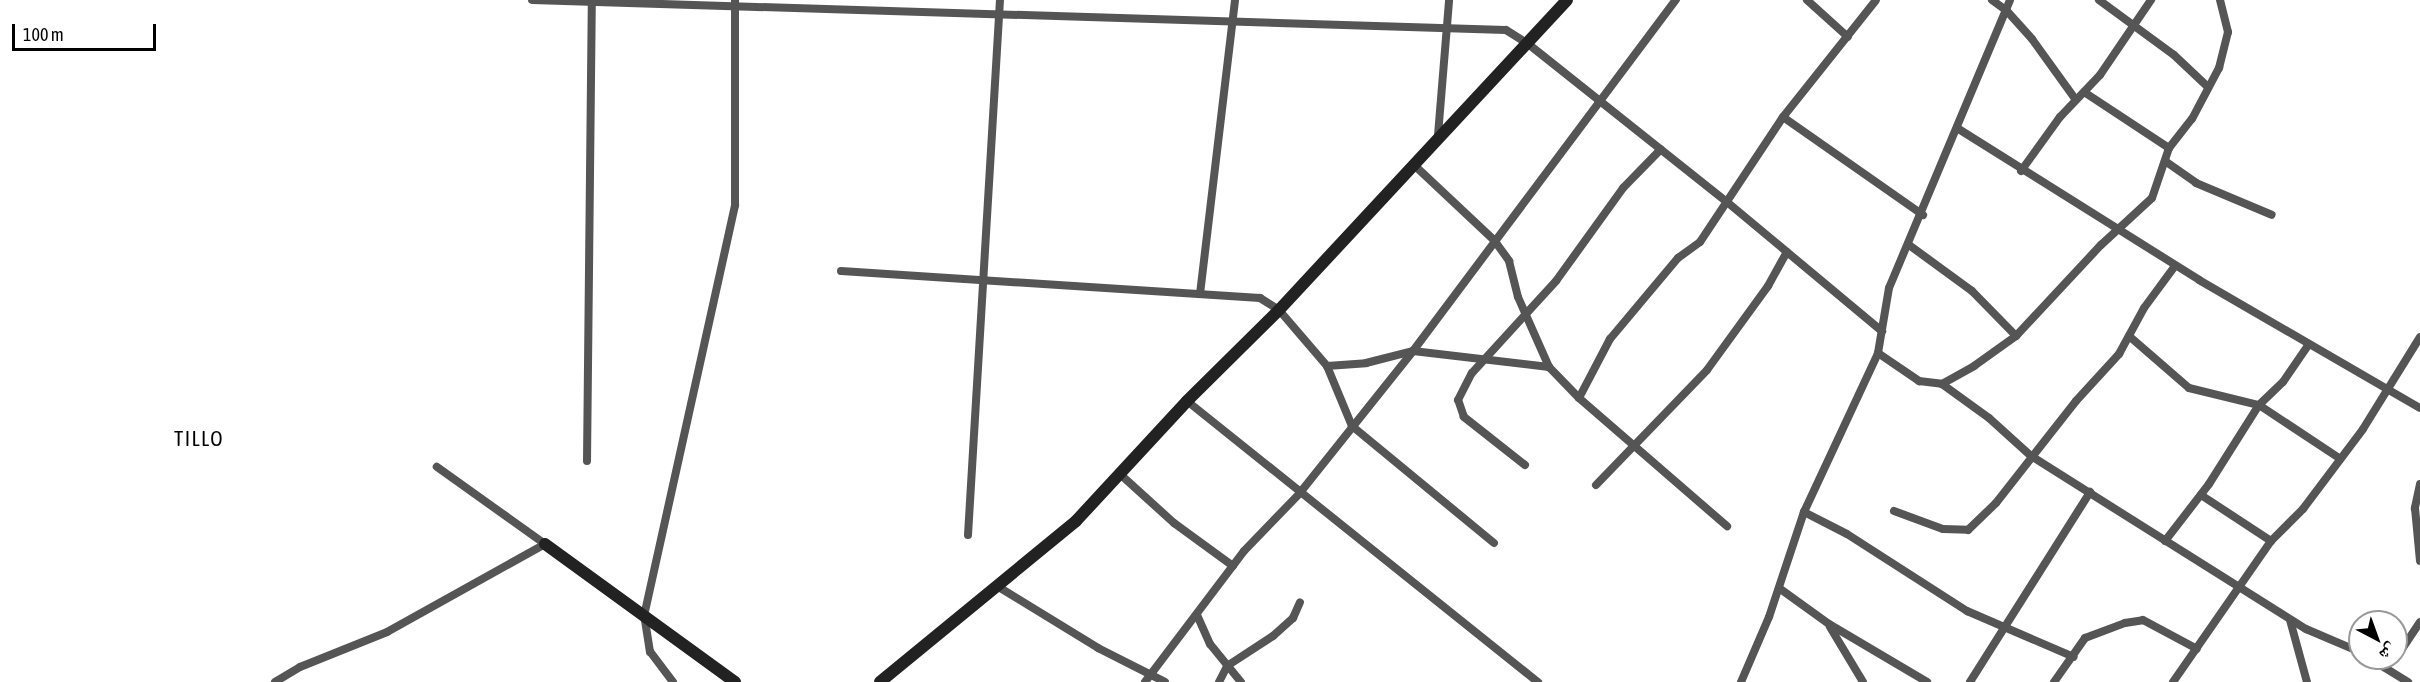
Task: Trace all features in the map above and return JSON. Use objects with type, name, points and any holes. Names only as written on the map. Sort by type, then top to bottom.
[{"type":"street","points":[[532,0],[735,3],[1506,30],[1527,43],[1661,149],[1882,331]]},
{"type":"street","points":[[968,535],[1000,0]]},
{"type":"street","points":[[1200,294],[1235,0]]},
{"type":"street","points":[[1438,135],[1449,0]]},
{"type":"street","points":[[885,681],[1076,521],[1121,475],[1186,401],[1279,310],[1438,135],[1567,0]]},
{"type":"street","points":[[1144,682],[1233,566],[1299,494],[1413,351],[1494,240],[1602,103],[1676,0]]},
{"type":"street","points":[[1807,0],[1848,37]]},
{"type":"street","points":[[1579,398],[1610,339],[1677,258],[1700,242],[1784,117],[1876,0]]},
{"type":"street","points":[[1992,0],[2006,10],[2076,100]]},
{"type":"street","points":[[1741,682],[1779,588],[1804,512],[1878,353],[1889,288],[1923,214],[2010,0]]},
{"type":"street","points":[[2099,0],[2134,25],[2208,87]]},
{"type":"street","points":[[2022,171],[2084,92],[2151,0]]},
{"type":"street","points":[[1942,384],[2016,336],[2152,198],[2169,148],[2192,118],[2219,68],[2228,32],[2220,0]]},
{"type":"street","points":[[587,461],[592,1]]},
{"type":"street","points":[[673,682],[650,652],[644,616],[735,205],[735,3]]},
{"type":"street","points":[[2084,92],[2169,148]]},
{"type":"street","points":[[1784,117],[1923,214]]},
{"type":"street","points":[[1957,128],[2175,266],[2420,408]]},
{"type":"street","points":[[1525,465],[1464,417],[1458,400],[1472,373],[1526,316],[1623,188],[1661,149]]},
{"type":"street","points":[[2165,161],[2196,183],[2272,215]]},
{"type":"street","points":[[1413,164],[1494,240],[1509,261],[1526,316],[1549,367],[1579,398],[1727,526]]},
{"type":"street","points":[[1909,245],[1972,291],[2016,336]]},
{"type":"street","points":[[1596,485],[1707,370],[1768,285],[1786,252]]},
{"type":"street","points":[[1894,511],[1943,529],[1968,530],[1996,503],[2031,456],[2119,354],[2175,266]]},
{"type":"street","points":[[841,271],[1260,298],[1279,310],[1327,366],[1352,426],[1494,543]]},
{"type":"street","points":[[2129,336],[2189,388],[2259,405],[2339,458]]},
{"type":"street","points":[[2173,682],[2271,541],[2303,509],[2389,392],[2420,337]]},
{"type":"street","points":[[2165,541],[2201,495],[2259,405],[2283,382],[2309,344]]},
{"type":"street","points":[[1327,366],[1366,363],[1413,351],[1488,358],[1549,367]]},
{"type":"street","points":[[1878,353],[1919,381],[1942,384],[1989,418],[2031,456],[2239,589],[2290,620],[2348,647]]},
{"type":"street","points":[[1186,401],[1299,494],[1538,682]]},
{"type":"street","points":[[437,467],[735,682]]},
{"type":"street","points":[[1121,475],[1174,523],[1233,566]]},
{"type":"street","points":[[2420,484],[2415,508],[2420,561]]},
{"type":"street","points":[[1970,682],[2090,492]]},
{"type":"street","points":[[2201,495],[2271,541]]},
{"type":"street","points":[[1804,512],[1847,534],[1886,562],[1936,589],[1967,611],[2074,657]]},
{"type":"street","points":[[275,682],[300,667],[387,632],[545,544]]},
{"type":"street","points":[[997,586],[1098,648],[1165,682]]},
{"type":"street","points":[[1779,588],[1829,624],[1927,682]]},
{"type":"street","points":[[1219,682],[1227,666],[1273,636],[1293,618],[1300,602]]},
{"type":"street","points":[[1197,615],[1210,644],[1241,682]]},
{"type":"street","points":[[2054,682],[2074,657],[2085,638],[2125,622],[2143,620],[2197,649]]},
{"type":"street","points":[[2290,620],[2307,682]]},
{"type":"street","points":[[2408,640],[2420,622]]},
{"type":"street","points":[[1829,624],[1863,682]]},
{"type":"street","points":[[2388,670],[2408,682]]},
{"type":"district","name":"TILLO","points":[[199,438]]}]
